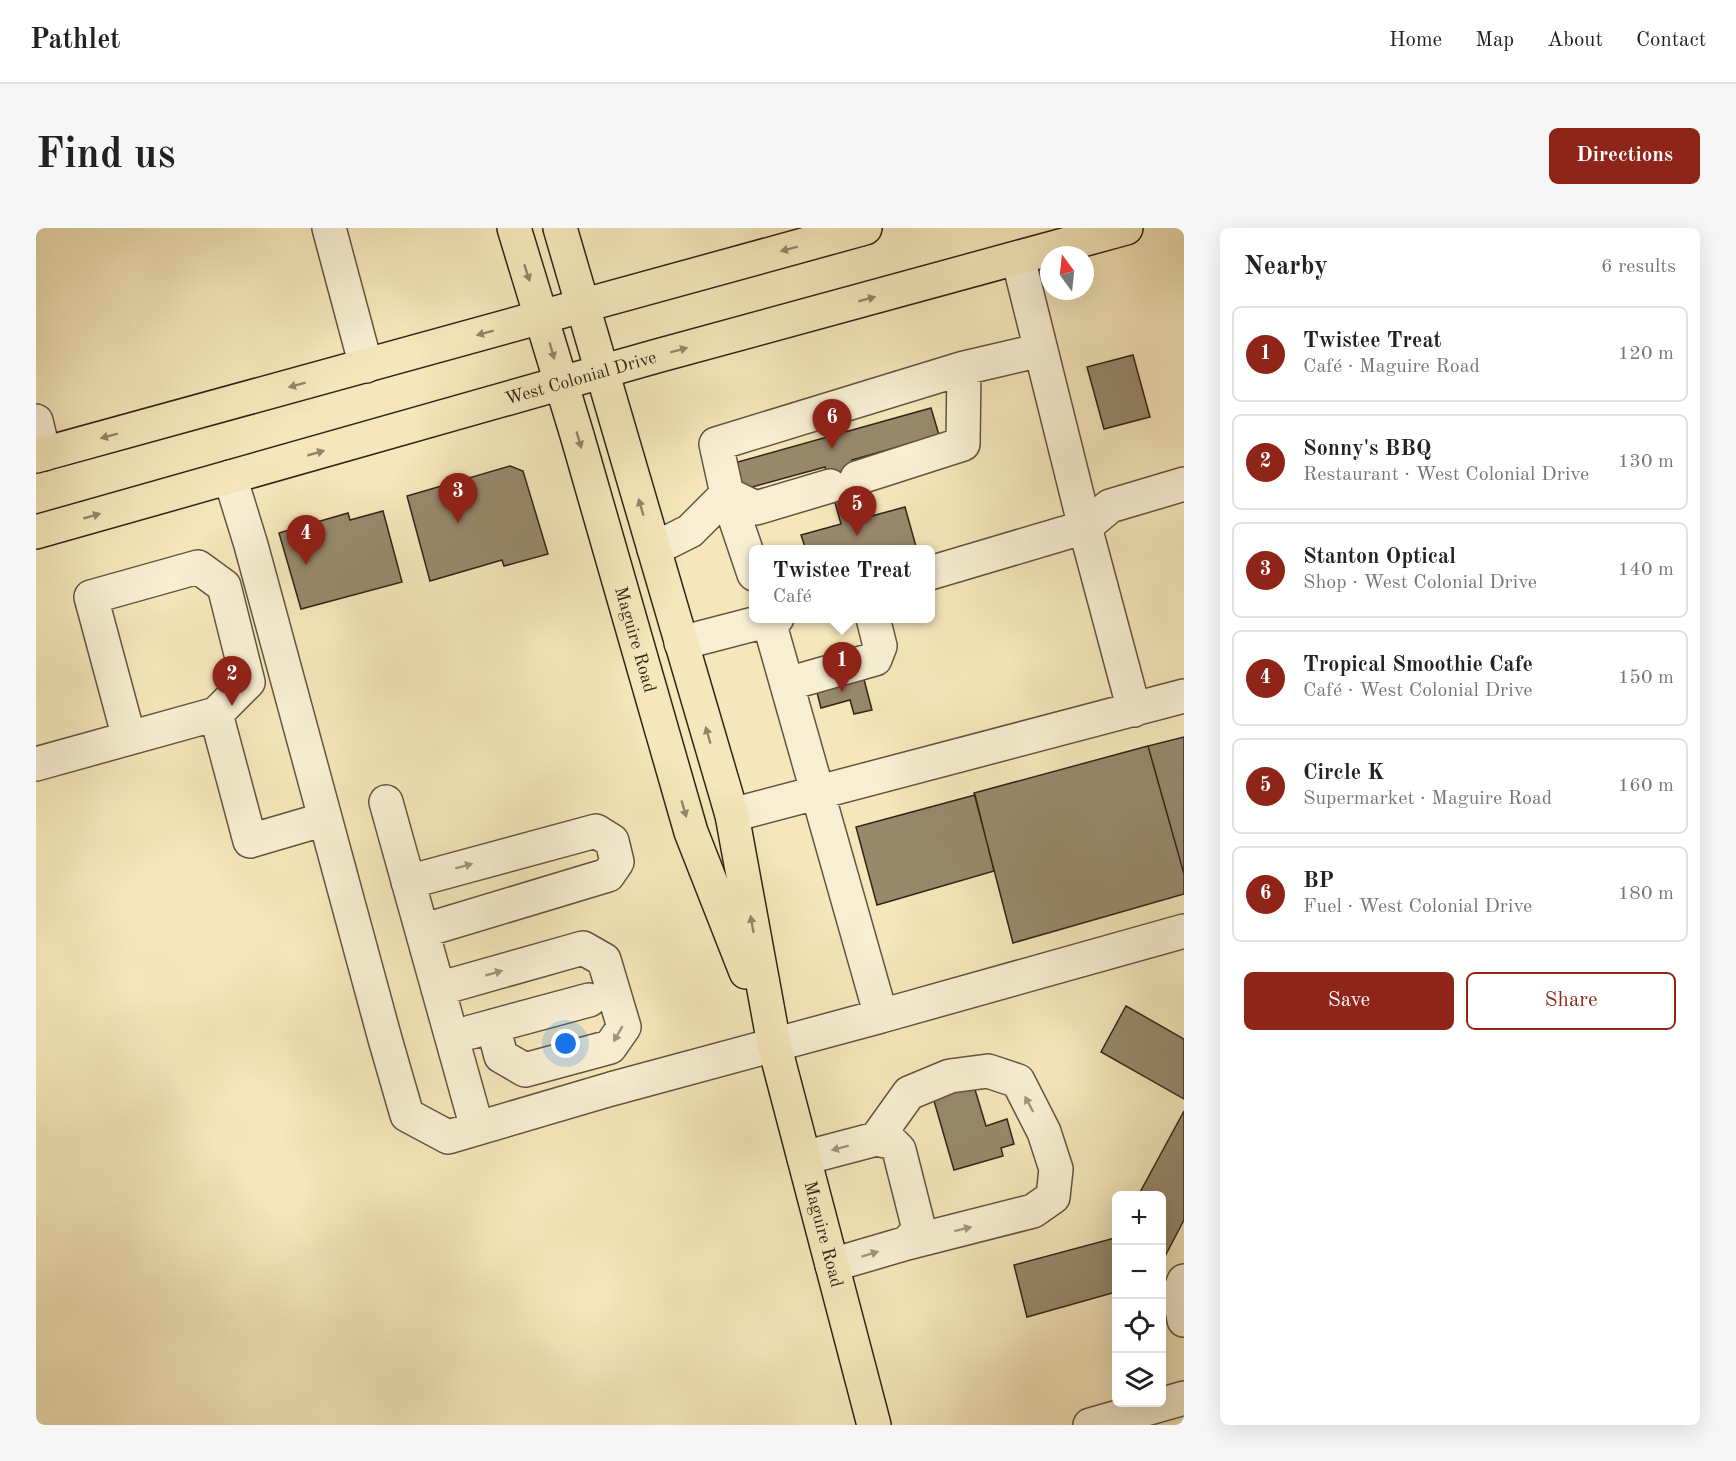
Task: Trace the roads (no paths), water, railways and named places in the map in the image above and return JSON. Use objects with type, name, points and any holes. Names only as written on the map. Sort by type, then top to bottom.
[{"type":"main road","name":"Maguire Road","points":[[514,228],[562,384],[691,832],[774,1044]]},
{"type":"main road","name":"Maguire Road","points":[[560,228],[732,815],[774,1044],[874,1425]]},
{"type":"main road","points":[[39,457],[866,228]]},
{"type":"main road","name":"West Colonial Drive","points":[[36,532],[602,372],[1126,228]]},
{"type":"lane","points":[[328,228],[366,366]]},
{"type":"lane","points":[[1018,258],[1085,527],[1134,710]]},
{"type":"lane","points":[[749,562],[727,494],[716,444],[964,368],[1041,350]]},
{"type":"lane","points":[[727,494],[756,508],[963,444],[964,368]]},
{"type":"lane","points":[[36,421],[39,457]]},
{"type":"lane","points":[[230,477],[251,545],[407,1115],[447,1137],[1184,931]]},
{"type":"lane","points":[[935,572],[1085,527],[1110,506],[1184,483]]},
{"type":"lane","points":[[654,549],[690,531],[727,494]]},
{"type":"lane","points":[[36,764],[216,714],[248,682],[224,586],[198,567],[91,597],[129,738]]},
{"type":"lane","points":[[681,643],[757,623]]},
{"type":"lane","points":[[773,623],[787,684],[881,1016]]},
{"type":"lane","points":[[787,684],[875,659],[880,646],[874,623]]},
{"type":"lane","points":[[732,815],[1184,696]]},
{"type":"lane","points":[[216,714],[250,841],[326,819]]},
{"type":"lane","points":[[386,802],[477,1128]]},
{"type":"lane","points":[[408,882],[596,831],[612,841],[617,862],[608,875],[422,931]]},
{"type":"lane","points":[[438,989],[583,948],[604,960],[624,1027],[610,1047],[525,1071],[501,1056],[493,1026]]},
{"type":"lane","points":[[452,1037],[589,1000]]},
{"type":"lane","points":[[832,1265],[907,1243],[1034,1211],[1053,1197],[1056,1169],[1044,1132],[1017,1081],[988,1071],[950,1076],[909,1094],[876,1139]]},
{"type":"lane","points":[[804,1158],[876,1139],[891,1142],[899,1150],[918,1225],[915,1234],[907,1243]]},
{"type":"lane","points":[[1184,1281],[1179,1294],[1184,1320]]},
{"type":"lane","points":[[1090,1425],[1184,1398]]},
{"type":"place","name":"BP","points":[[832,449]]},
{"type":"place","name":"Stanton Optical","points":[[458,523]]},
{"type":"place","name":"Circle K","points":[[857,536]]},
{"type":"place","name":"Tropical Smoothie Cafe","points":[[306,565]]},
{"type":"place","name":"Twistee Treat","points":[[842,692]]},
{"type":"place","name":"Sonny's BBQ","points":[[232,706]]}]
